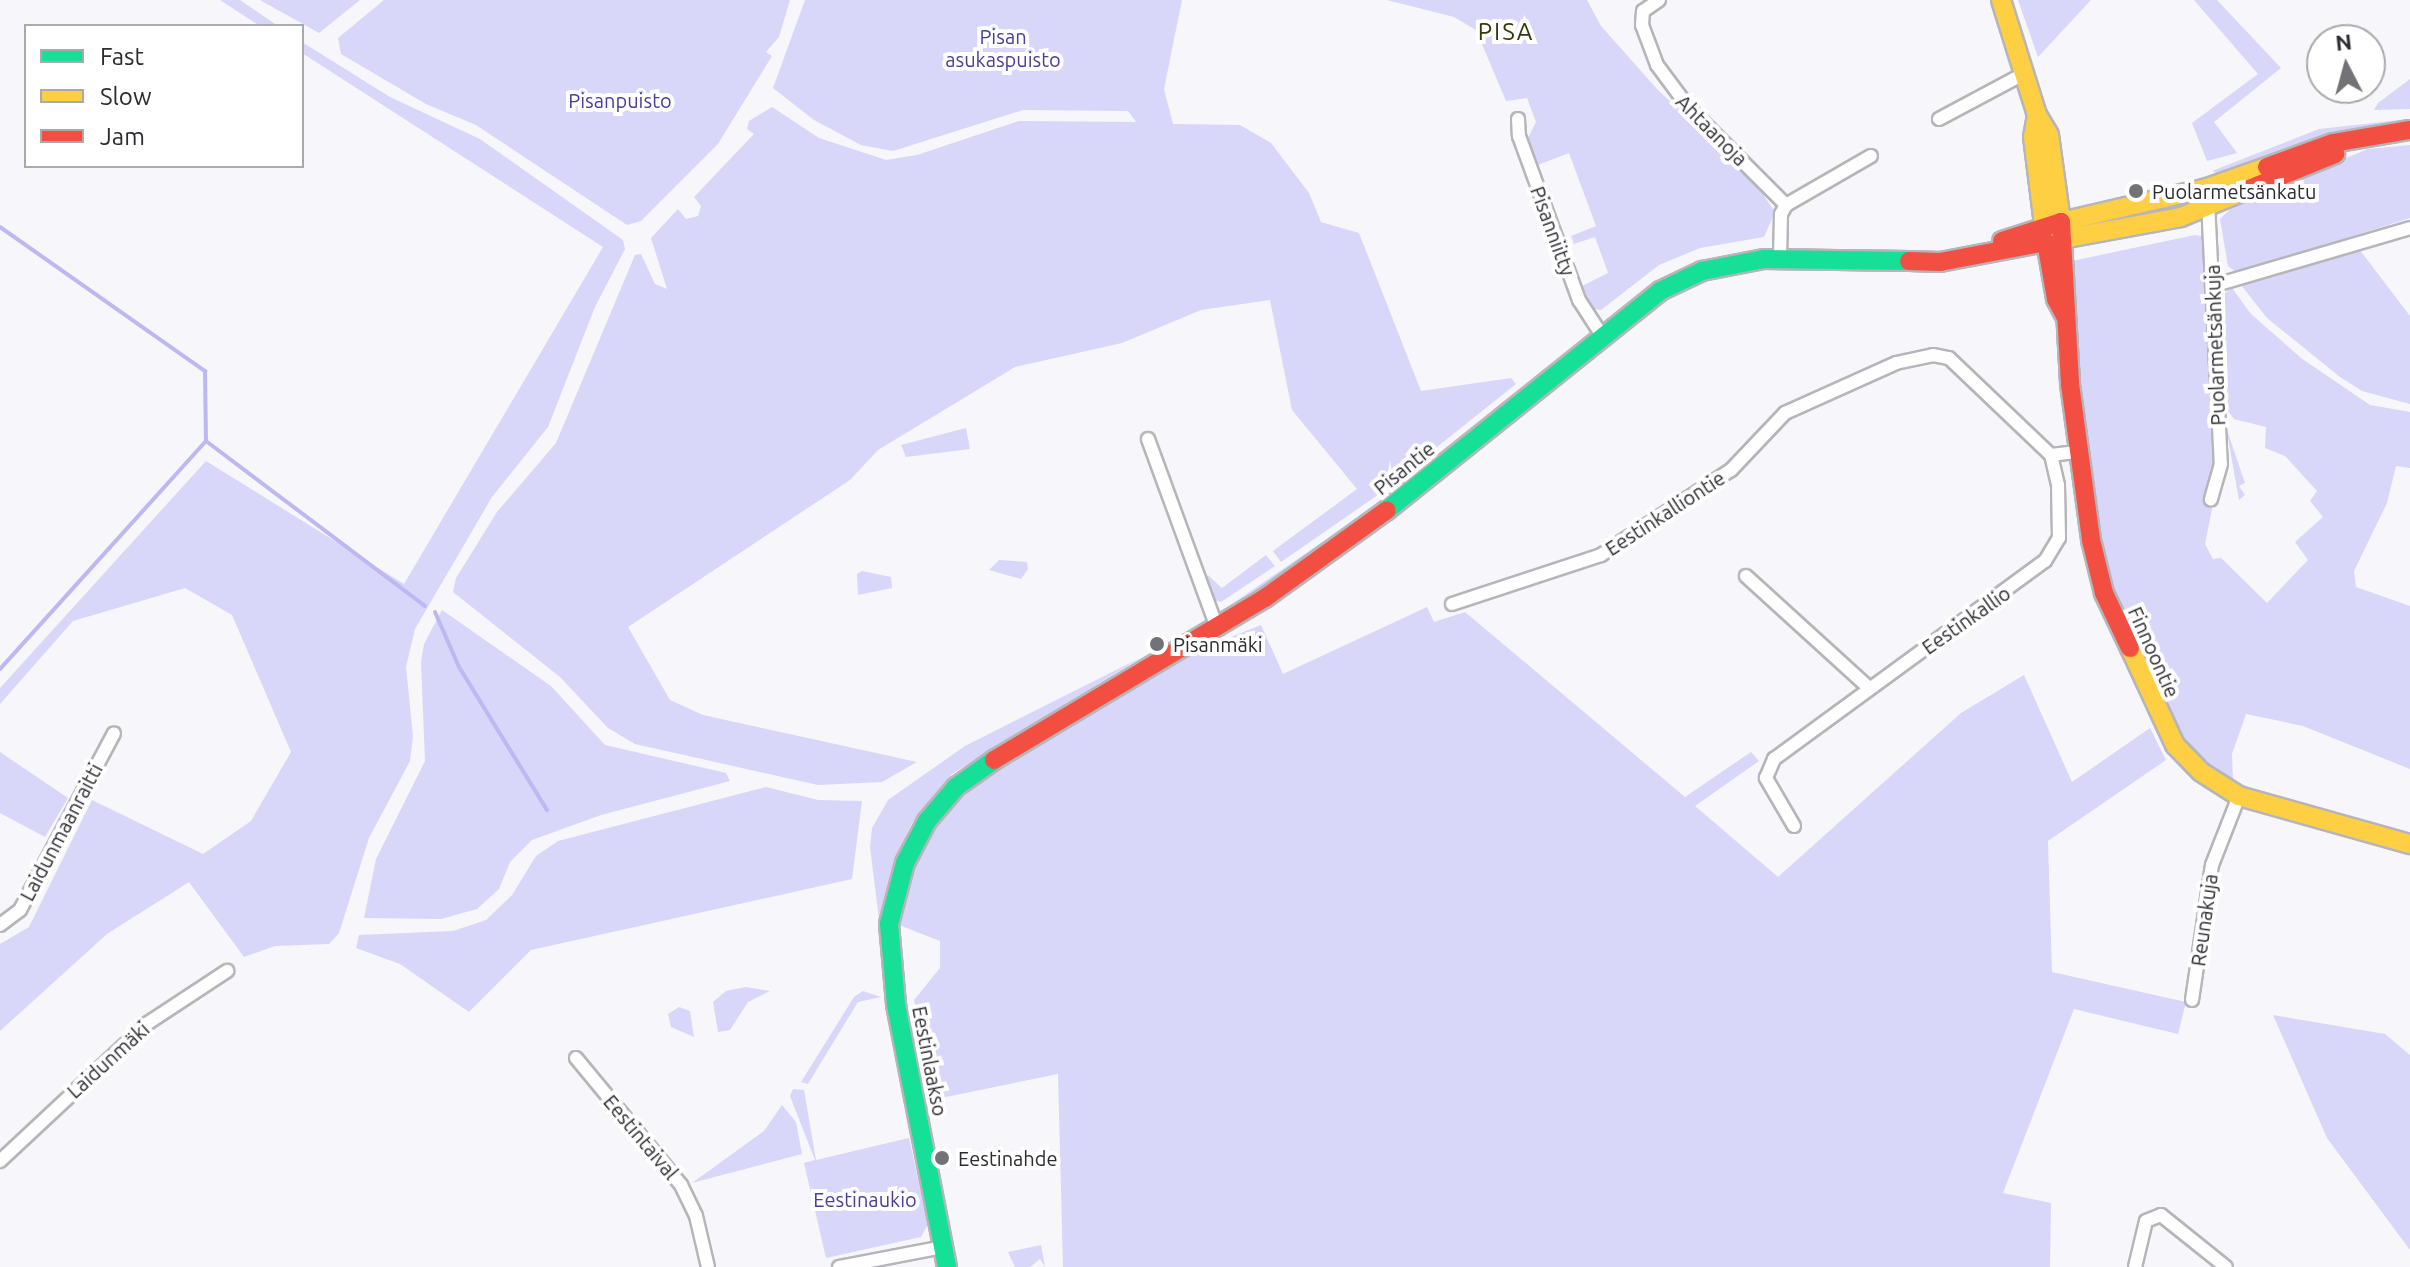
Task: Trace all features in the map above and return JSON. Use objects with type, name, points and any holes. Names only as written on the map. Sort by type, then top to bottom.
[{"type":"street","name":"Ahtaanoja","points":[[1659,0],[1643,11],[1642,25],[1665,82],[1786,205]]},
{"type":"street","name":"Finnoontie","points":[[2001,0],[2037,115],[2033,137],[2053,233],[2056,299],[2065,316],[2077,452],[2104,593],[2139,677],[2175,745],[2201,772],[2239,796],[2410,844]]},
{"type":"street","points":[[1939,119],[2025,73]]},
{"type":"street","name":"Pisanniitty","points":[[1518,119],[1519,136],[1579,300],[1603,337]]},
{"type":"street","points":[[2053,233],[2207,188],[2333,143],[2410,130]]},
{"type":"street","points":[[2053,233],[2208,208],[2334,154],[2410,140]]},
{"type":"street","points":[[1780,259],[1781,214],[1786,205],[1871,156]]},
{"type":"street","name":"Puolarmetsänkuja","points":[[2207,188],[2221,464],[2211,500]]},
{"type":"street","points":[[2212,286],[2410,228]]},
{"type":"street","name":"Pisantie","points":[[905,863],[939,805],[976,771],[1217,628],[1392,507],[1660,291],[1693,275],[1746,261],[1780,259],[1911,264],[1986,251],[2053,233]]},
{"type":"street","name":"Eestinkalliontie","points":[[1452,604],[1601,555],[1731,470],[1796,406],[1896,363],[1933,355],[1949,358],[2051,455]]},
{"type":"street","points":[[1148,439],[1217,628]]},
{"type":"street","points":[[2051,455],[2077,452]]},
{"type":"street","name":"Eestinkallio","points":[[1794,826],[1766,778],[1774,759],[2045,561],[2059,538],[2059,491],[2051,455]]},
{"type":"street","points":[[1746,576],[1869,688]]},
{"type":"street","name":"Laidunmaanraitti","points":[[0,925],[20,910],[114,733]]},
{"type":"street","name":"Reunakuja","points":[[2192,1000],[2212,865],[2239,796]]},
{"type":"street","name":"Eestinlaakso","points":[[905,863],[893,901],[889,946],[947,1267]]},
{"type":"street","name":"Laidunmäki","points":[[0,1161],[148,1023],[227,971]]},
{"type":"street","name":"Eestintaival","points":[[576,1058],[681,1185],[696,1216],[708,1267]]},
{"type":"street","points":[[2135,1267],[2146,1221],[2161,1215],[2226,1267]]},
{"type":"street","points":[[839,1267],[943,1247]]},
{"type":"green space","points":[[220,0],[240,0],[275,24],[257,24]]},
{"type":"green space","points":[[260,0],[360,0],[319,33]]},
{"type":"green space","name":"Pisanpuisto","points":[[384,0],[790,0],[779,37],[766,52],[772,56],[718,144],[641,221],[627,225],[476,125],[426,104],[341,54],[338,38]]},
{"type":"green space","name":"Pisan asukaspuisto","points":[[805,0],[1182,0],[1164,89],[1173,124],[1240,125],[1271,143],[1309,193],[1321,222],[1359,233],[1421,391],[1511,378],[1516,384],[1393,482],[1390,460],[1385,490],[1281,562],[1273,551],[1357,489],[1292,410],[1270,300],[1201,310],[1122,343],[1015,367],[878,450],[850,480],[628,627],[670,700],[703,715],[917,762],[882,782],[818,785],[635,744],[608,728],[560,677],[453,592],[456,578],[497,512],[556,443],[635,255],[641,254],[655,284],[667,289],[651,238],[678,209],[686,219],[698,216],[701,206],[694,197],[754,134],[747,129],[749,121],[772,107],[819,138],[886,160],[917,155],[1019,121],[1136,122],[1128,111],[1023,110],[893,151],[861,145],[814,120],[773,88]]},
{"type":"green space","points":[[1387,0],[1587,0],[1601,26],[1657,89],[1754,181],[1775,212],[1764,237],[1700,248],[1659,265],[1601,310],[1594,309],[1582,286],[1608,273],[1595,237],[1574,244],[1571,236],[1596,226],[1569,153],[1535,166],[1528,138],[1536,122],[1527,98],[1506,101],[1476,30],[1454,17]]},
{"type":"green space","points":[[2018,0],[2091,0],[2038,57]]},
{"type":"green space","points":[[2194,0],[2217,0],[2281,68],[2214,122],[2237,153],[2207,161],[2192,123],[2258,74]]},
{"type":"green space","points":[[304,43],[390,97],[480,139],[623,240],[625,249],[595,307],[548,427],[492,497],[415,629],[406,667],[413,736],[410,761],[369,838],[339,933],[329,944],[275,946],[244,957],[189,882],[107,934],[0,1031],[0,944],[29,927],[92,800],[203,854],[251,821],[291,752],[232,615],[185,588],[73,621],[0,704],[0,688],[206,461],[404,584],[603,247],[304,54]]},
{"type":"green space","points":[[2410,79],[2410,109],[2374,110],[2377,104],[2386,104],[2386,97]]},
{"type":"green space","points":[[2410,119],[2410,125],[2222,175],[2212,171],[2319,129]]},
{"type":"green space","points":[[2410,145],[2410,218],[2237,273],[2228,266],[2220,219],[2238,202],[2368,149]]},
{"type":"green space","points":[[2195,235],[2206,237],[2214,472],[2204,497],[2212,509],[2205,544],[2213,559],[2221,558],[2267,603],[2308,560],[2295,542],[2323,517],[2310,501],[2317,491],[2285,456],[2265,448],[2266,427],[2234,419],[2223,404],[2221,296],[2232,288],[2251,314],[2301,358],[2370,405],[2410,412],[2410,468],[2396,466],[2387,503],[2354,571],[2356,587],[2410,606],[2410,769],[2303,726],[2246,714],[2232,754],[2233,781],[2197,755],[2173,724],[2136,647],[2110,579],[2098,529],[2077,392],[2072,261]]},
{"type":"green space","points":[[2359,249],[2410,316],[2410,404],[2362,391],[2340,377],[2267,318],[2241,285]]},
{"type":"green space","points":[[2226,427],[2245,483],[2239,486],[2245,495],[2239,500]]},
{"type":"green space","points":[[966,428],[970,449],[906,457],[901,445]]},
{"type":"green space","points":[[1353,523],[1277,577],[1233,603],[1346,526]]},
{"type":"green space","points":[[1266,555],[1275,566],[1221,602],[1212,599],[1204,579],[1208,575],[1222,588]]},
{"type":"green space","points":[[999,560],[1027,562],[1028,569],[1021,579],[989,570]]},
{"type":"green space","points":[[862,571],[891,577],[892,588],[858,595],[857,574]]},
{"type":"green space","points":[[1427,607],[1434,622],[1465,612],[1685,797],[1751,752],[1759,761],[1695,806],[1778,877],[1961,713],[2024,675],[2072,782],[2150,728],[2166,760],[2048,841],[2052,972],[2186,1002],[2178,1034],[2074,1009],[2003,1193],[2051,1203],[2050,1267],[1063,1267],[1058,1074],[936,1099],[914,1000],[940,968],[940,941],[899,925],[901,899],[931,830],[990,770],[1199,650],[1261,625],[1283,674]]},
{"type":"green space","points":[[442,610],[551,686],[605,745],[726,773],[730,781],[601,815],[532,840],[510,862],[499,889],[477,909],[441,919],[364,918],[376,859],[425,761],[421,662],[424,644]]},
{"type":"green space","points":[[1140,658],[952,774],[912,823],[895,859],[880,927],[870,847],[872,828],[888,800],[965,746]]},
{"type":"green space","points":[[0,752],[68,798],[45,837],[0,813]]},
{"type":"green space","points":[[766,787],[818,800],[862,801],[852,879],[531,950],[469,1012],[400,964],[356,948],[359,935],[453,931],[486,920],[512,895],[536,856],[558,841]]},
{"type":"green space","points":[[746,987],[770,991],[748,1002],[730,1030],[718,1032],[713,1002],[726,991]]},
{"type":"green space","points":[[863,991],[881,997],[858,1002],[808,1084],[801,1082],[854,997]]},
{"type":"green space","points":[[679,1007],[690,1011],[694,1037],[671,1027],[668,1014]]},
{"type":"green space","points":[[2273,1015],[2385,1034],[2410,1055],[2410,1250],[2327,1138]]},
{"type":"green space","name":"Eestinaukio","points":[[793,1089],[804,1090],[816,1160],[909,1138],[928,1224],[921,1237],[826,1258],[804,1163],[815,1160],[790,1096]]},
{"type":"green space","points":[[782,1105],[796,1122],[802,1154],[692,1183],[764,1131]]},
{"type":"green space","points":[[1041,1245],[1045,1267],[1040,1259],[1030,1267],[1015,1267],[1008,1252]]},
{"type":"waterway","points":[[0,227],[205,371],[206,441],[0,669]]},
{"type":"waterway","points":[[206,441],[425,606]]},
{"type":"waterway","points":[[435,612],[459,667],[547,810]]},
{"type":"traffic: fast","points":[[1387,510],[1660,291],[1702,271],[1764,259],[1909,261]]},
{"type":"traffic: fast","points":[[947,1267],[896,1004],[889,924],[905,863],[927,821],[956,787],[994,760]]},
{"type":"traffic: slow","points":[[2001,0],[2037,115],[2049,135],[2061,222],[2207,188],[2267,167]]},
{"type":"traffic: slow","points":[[2037,115],[2033,137],[2046,242],[2181,217],[2239,193]]},
{"type":"traffic: slow","points":[[2130,648],[2175,745],[2201,772],[2239,796],[2410,844]]},
{"type":"traffic: jam","points":[[2267,167],[2333,143],[2410,130]]},
{"type":"traffic: jam","points":[[2239,193],[2335,154]]},
{"type":"traffic: jam","points":[[2002,241],[2061,222],[2070,384],[2091,540],[2104,593],[2130,648]]},
{"type":"traffic: jam","points":[[1909,261],[1940,262],[2046,242],[2056,299],[2065,316]]},
{"type":"traffic: jam","points":[[994,760],[1265,598],[1387,510]]},
{"type":"place","name":"Puolarmetsänkatu","points":[[2136,191]]},
{"type":"place","name":"Pisanmäki","points":[[1157,644]]},
{"type":"place","name":"Eestinahde","points":[[942,1158]]},
{"type":"district","name":"PISA","points":[[1506,32]]}]
